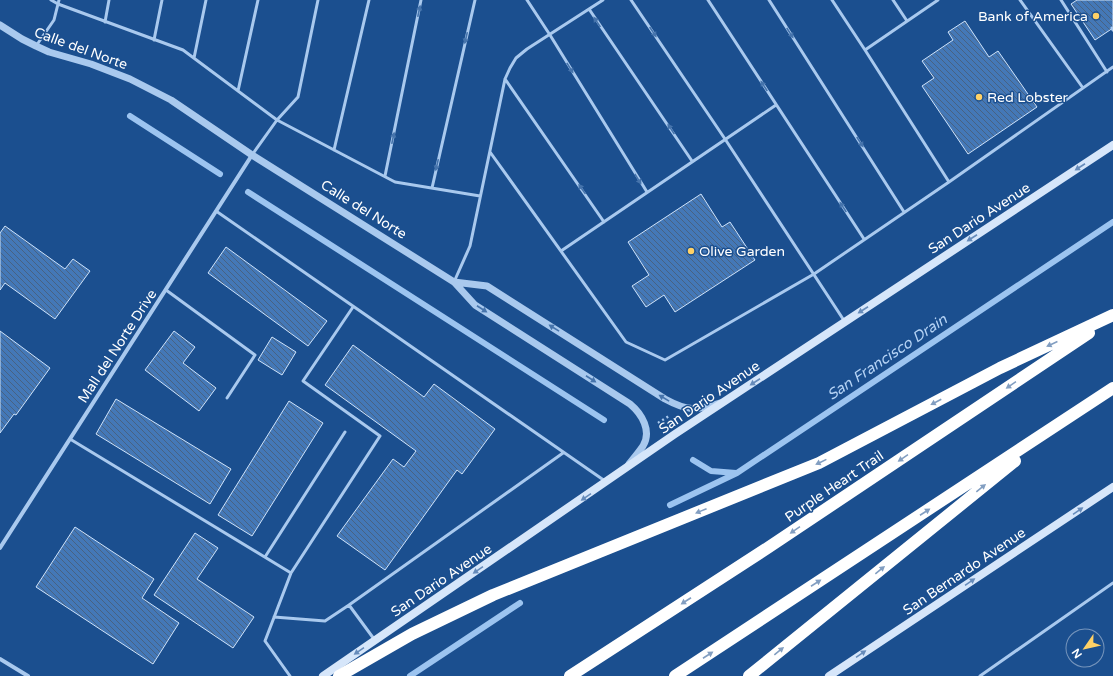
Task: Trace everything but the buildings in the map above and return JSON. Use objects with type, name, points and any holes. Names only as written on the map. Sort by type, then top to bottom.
[{"type":"highway","points":[[339,676],[412,634],[492,595],[819,464],[1000,368],[1113,316]]},
{"type":"highway","name":"Purple Heart Trail","points":[[570,676],[769,548],[1113,316]]},
{"type":"highway","points":[[675,676],[1113,388]]},
{"type":"highway","points":[[749,676],[1071,416]]},
{"type":"main road","name":"San Dario Avenue","points":[[324,676],[625,470],[675,434],[1113,145]]},
{"type":"main road","name":"San Bernardo Avenue","points":[[829,676],[1113,487]]},
{"type":"street","name":"Calle del Norte","points":[[0,25],[36,46],[50,52],[90,64],[137,83],[171,100],[252,155],[454,282],[475,305],[630,404],[639,411],[646,427],[647,436],[644,445],[625,470]]},
{"type":"street","name":"Mall del Norte Drive","points":[[0,548],[252,155]]},
{"type":"street","points":[[454,282],[487,286],[665,399],[676,404],[688,408],[698,409],[727,400]]},
{"type":"street","points":[[0,659],[28,676]]},
{"type":"lane","points":[[51,0],[105,22],[183,50],[277,120],[395,182],[480,196]]},
{"type":"lane","points":[[36,46],[54,20],[59,0]]},
{"type":"lane","points":[[105,22],[109,0]]},
{"type":"lane","points":[[154,40],[162,0]]},
{"type":"lane","points":[[194,58],[206,0]]},
{"type":"lane","points":[[238,91],[258,0]]},
{"type":"lane","points":[[252,155],[277,120],[298,97],[318,0]]},
{"type":"lane","points":[[334,150],[369,0]]},
{"type":"lane","points":[[385,176],[421,0]]},
{"type":"lane","points":[[432,188],[475,0]]},
{"type":"lane","points":[[527,0],[647,192]]},
{"type":"lane","points":[[454,282],[470,246],[505,79],[510,68],[516,58],[603,0]]},
{"type":"lane","points":[[631,0],[725,139],[845,322]]},
{"type":"lane","points":[[708,0],[864,239]]},
{"type":"lane","points":[[769,0],[904,212]]},
{"type":"lane","points":[[832,0],[949,182]]},
{"type":"lane","points":[[893,0],[907,21]]},
{"type":"lane","points":[[865,50],[938,0]]},
{"type":"lane","points":[[1020,0],[1083,88]]},
{"type":"lane","points":[[1061,0],[1107,72]]},
{"type":"lane","points":[[589,9],[692,161]]},
{"type":"lane","points":[[490,152],[626,342],[665,360],[814,274],[1113,68]]},
{"type":"lane","points":[[505,79],[604,222]]},
{"type":"lane","points":[[561,251],[776,105]]},
{"type":"lane","points":[[216,211],[563,453],[607,482]]},
{"type":"lane","points":[[166,290],[255,355],[227,398]]},
{"type":"lane","points":[[290,676],[264,641],[291,573],[380,436],[304,381],[353,307]]},
{"type":"lane","points":[[264,557],[345,432]]},
{"type":"lane","points":[[70,439],[291,573]]},
{"type":"lane","points":[[274,617],[325,621],[563,453]]},
{"type":"lane","points":[[980,676],[1113,583]]},
{"type":"lane","points":[[349,605],[375,641]]},
{"type":"path","points":[[656,425],[672,414]]},
{"type":"waterway","points":[[130,116],[220,174]]},
{"type":"waterway","points":[[248,192],[604,420]]},
{"type":"waterway","name":"San Francisco Drain","points":[[670,505],[737,473],[1113,222]]},
{"type":"waterway","points":[[693,460],[711,471],[736,473]]},
{"type":"waterway","name":"San Francisco Drain","points":[[410,676],[520,603]]},
{"type":"place","name":"Bank of America","points":[[1096,16]]},
{"type":"place","name":"Red Lobster","points":[[979,97]]},
{"type":"place","name":"Olive Garden","points":[[691,251]]}]
